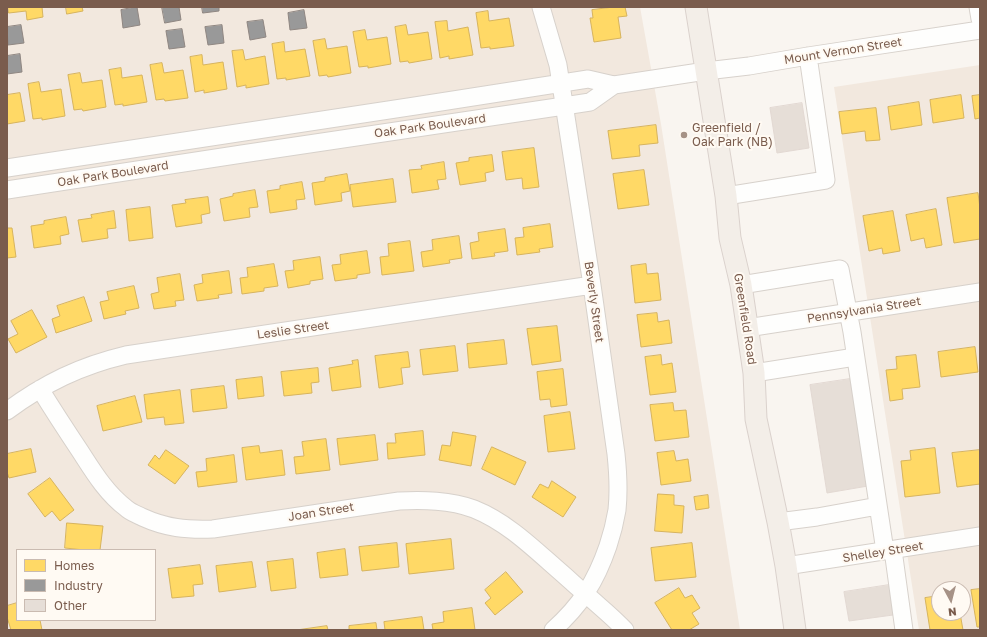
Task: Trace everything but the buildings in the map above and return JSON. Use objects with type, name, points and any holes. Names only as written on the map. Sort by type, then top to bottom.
[{"type":"main road","name":"Greenfield Road","points":[[696,7],[726,196],[730,238],[741,285],[754,373],[756,419],[778,522],[795,630]]},
{"type":"street","name":"Beverly Street","points":[[541,7],[558,65],[592,285],[616,454],[618,482],[617,510],[611,536],[596,577],[574,610],[553,630]]},
{"type":"street","points":[[978,7],[980,19]]},
{"type":"street","name":"Mount Vernon Street","points":[[706,71],[749,66],[980,30]]},
{"type":"street","points":[[726,196],[826,180],[808,56]]},
{"type":"street","name":"Oak Park Boulevard","points":[[7,168],[588,79],[614,85],[706,71]]},
{"type":"street","name":"Oak Park Boulevard","points":[[7,190],[590,102],[614,85]]},
{"type":"street","points":[[239,132],[242,154]]},
{"type":"street","points":[[741,285],[840,269],[878,506],[889,551],[904,630]]},
{"type":"street","name":"Leslie Street","points":[[7,411],[63,376],[81,368],[126,355],[592,285]]},
{"type":"street","name":"Pennsylvania Street","points":[[747,328],[980,292]]},
{"type":"street","points":[[754,373],[855,358]]},
{"type":"street","name":"Joan Street","points":[[40,389],[99,480],[115,499],[127,509],[147,519],[162,525],[197,530],[213,529],[399,501],[416,500],[461,505],[473,509],[502,524],[523,540],[625,630]]},
{"type":"street","points":[[778,522],[817,517],[878,506]]},
{"type":"street","name":"Shelley Street","points":[[786,566],[980,536]]},
{"type":"shaded area","points":[[7,7],[640,7],[661,124],[740,630],[7,630]]},
{"type":"shaded area","points":[[980,65],[980,630],[919,630],[834,87]]},
{"type":"place","name":"Greenfield / Oak Park (NB)","points":[[684,135]]}]
